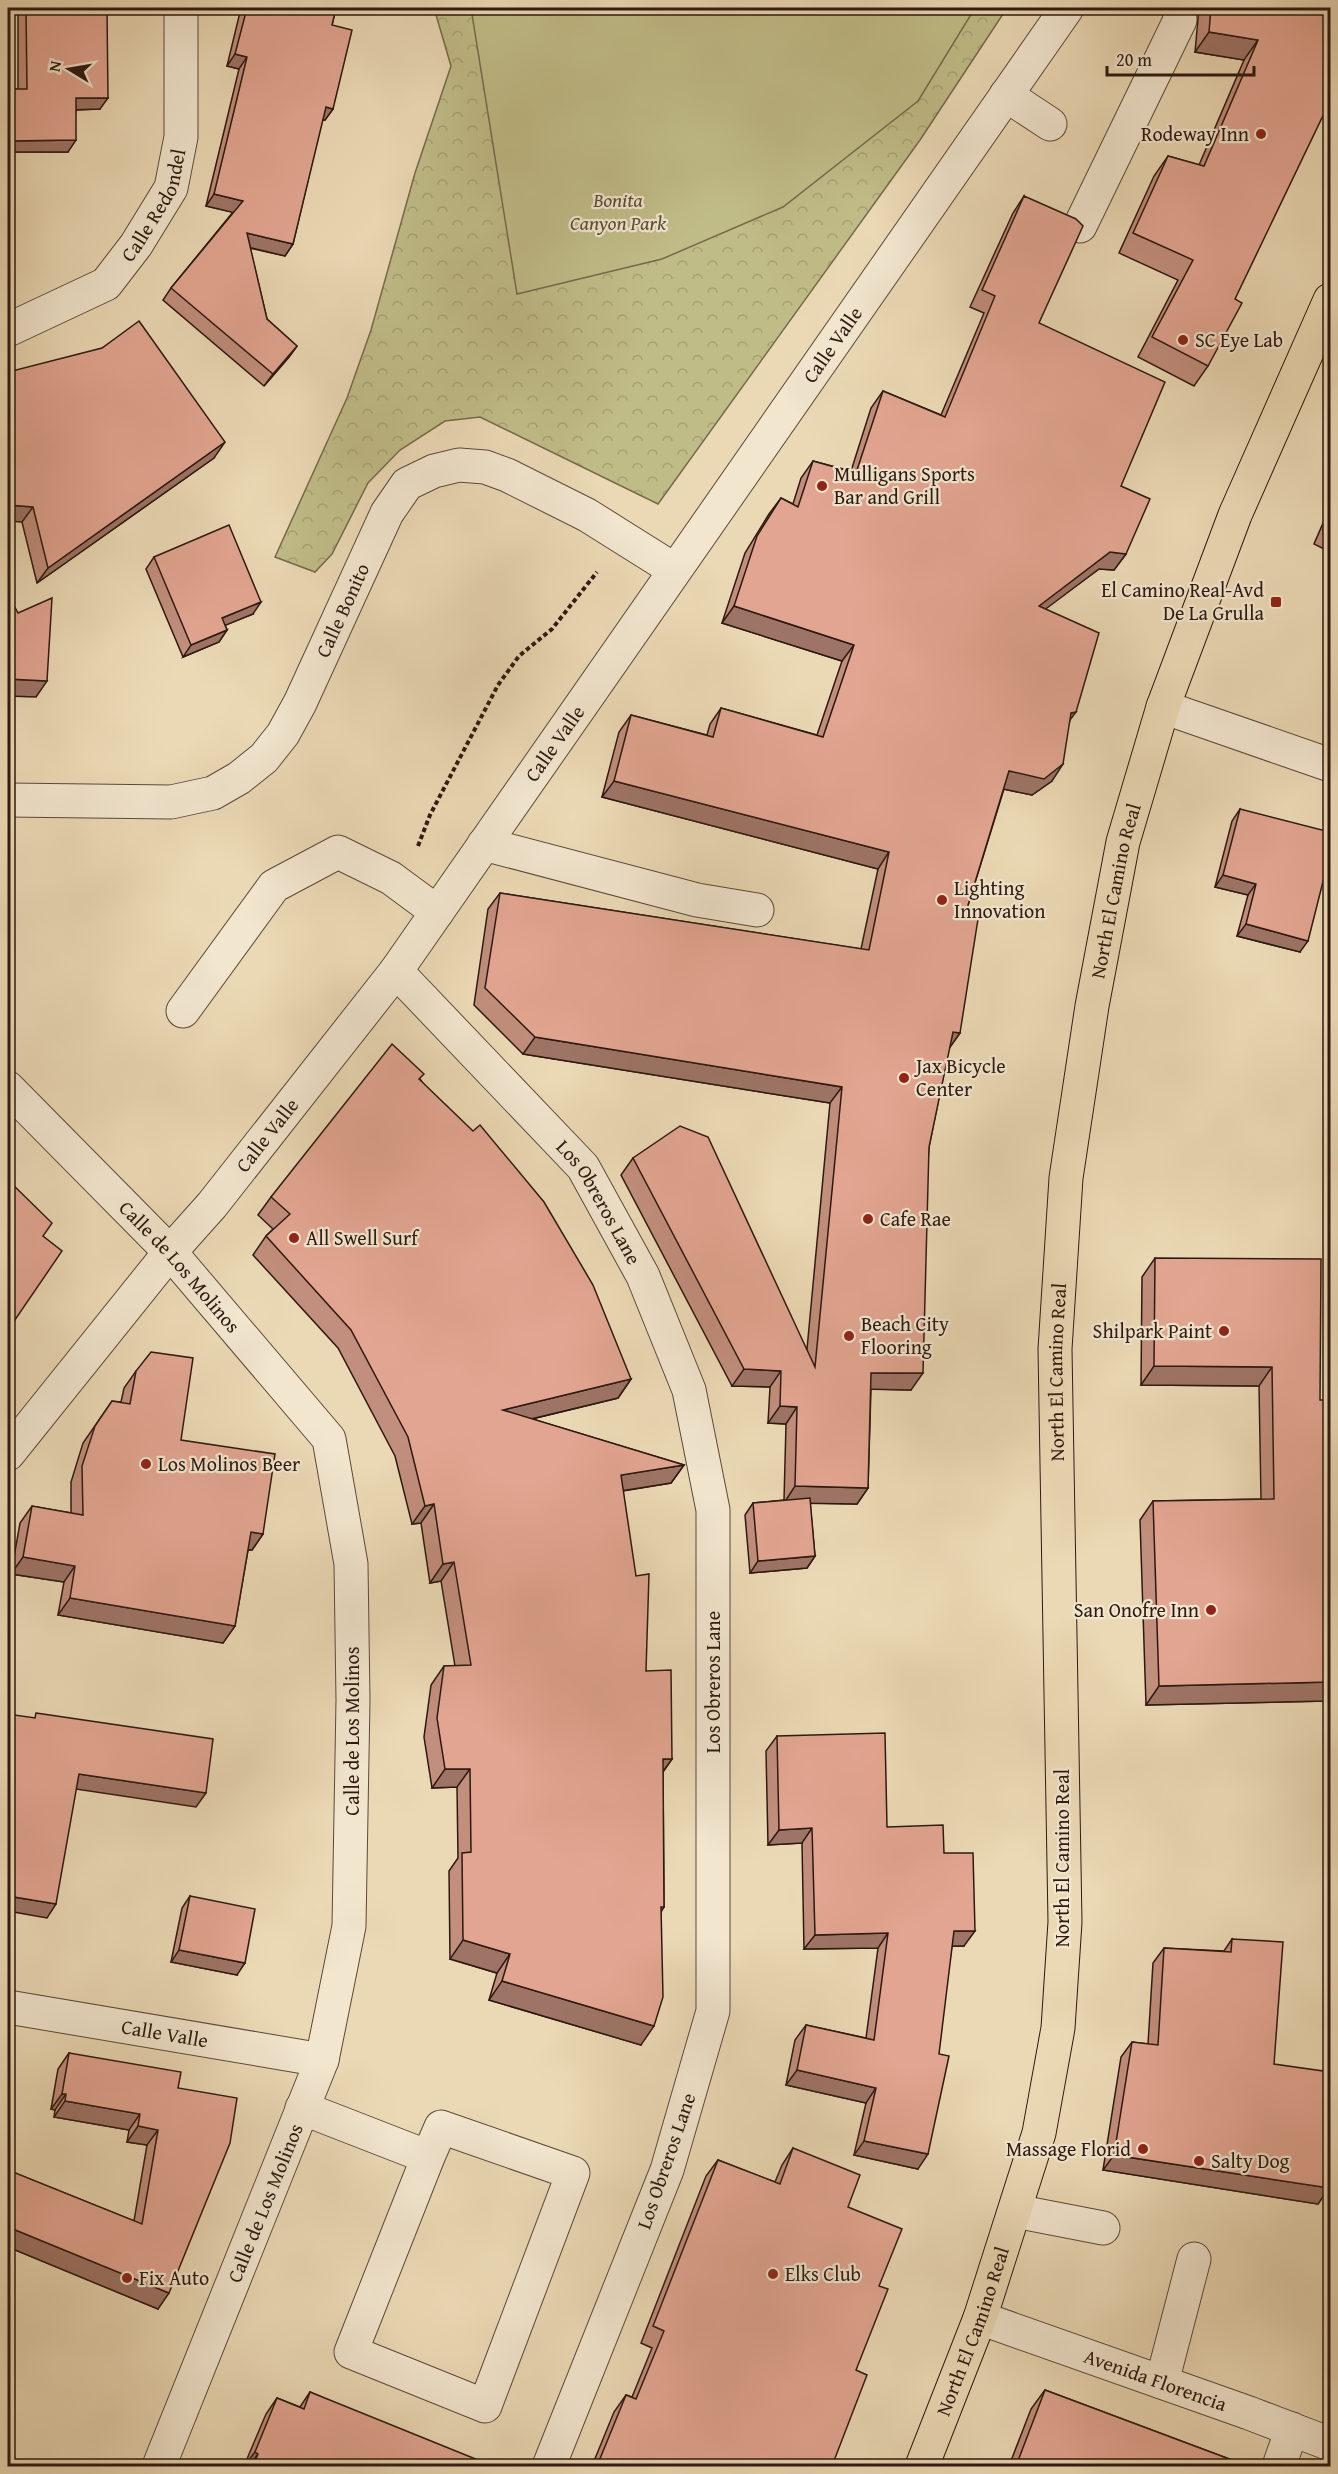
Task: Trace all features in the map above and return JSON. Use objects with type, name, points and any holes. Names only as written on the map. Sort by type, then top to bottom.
[{"type":"main road","name":"North El Camino Real","points":[[922,2466],[980,2318],[1015,2211],[1039,2133],[1058,2028],[1065,1923],[1055,1349],[1066,1178],[1092,1006],[1123,842],[1163,707],[1235,515],[1330,300]]},
{"type":"street","name":"Calle Redondel","points":[[8,330],[106,284],[136,245],[171,188],[181,137],[181,8]]},
{"type":"street","name":"Calle Valle","points":[[8,1454],[170,1252],[212,1205],[396,971],[673,569],[1067,8]]},
{"type":"street","points":[[1080,226],[1180,20],[1179,8]]},
{"type":"street","points":[[1006,95],[1050,124]]},
{"type":"street","name":"Calle Bonito","points":[[8,801],[171,802],[213,794],[239,778],[264,758],[283,734],[300,703],[387,513],[407,484],[434,471],[459,465],[485,467],[587,514],[673,569]]},
{"type":"street","points":[[1163,707],[1330,765]]},
{"type":"street","points":[[484,844],[698,900],[757,910]]},
{"type":"street","points":[[183,1011],[274,886],[338,852],[397,883],[437,912]]},
{"type":"street","name":"Los Obreros Lane","points":[[396,971],[583,1167],[643,1276],[689,1390],[713,1510],[713,2012],[667,2170],[549,2466]]},
{"type":"street","name":"Calle de Los Molinos","points":[[8,1088],[170,1252],[329,1439],[351,1564],[353,1700],[350,1926],[322,2061],[159,2466]]},
{"type":"street","name":"Calle Valle","points":[[8,2007],[322,2061]]},
{"type":"street","points":[[302,2108],[428,2157]]},
{"type":"street","points":[[441,2127],[573,2173],[485,2406],[351,2352],[428,2157],[441,2127]]},
{"type":"street","points":[[1015,2211],[1103,2228]]},
{"type":"street","points":[[1162,2382],[1194,2259]]},
{"type":"street","name":"Avenida Florencia","points":[[980,2318],[1292,2429],[1329,2437]]},
{"type":"street","points":[[1280,2466],[1292,2429]]},
{"type":"path","points":[[397,883],[416,853],[430,815],[498,685],[519,656],[552,629],[626,537]]},
{"type":"green space","name":"Bonita Canyon Park","points":[[434,8],[1007,8],[920,140],[658,504],[480,417],[445,421],[400,450],[368,483],[332,554],[315,572],[275,557],[347,398],[371,330],[415,173],[451,66]]},
{"type":"green space","points":[[471,8],[975,8],[918,101],[783,207],[662,259],[517,294]]},
{"type":"building","points":[[26,8],[107,8],[108,98],[76,98],[76,140],[8,141],[8,89],[27,89]]},
{"type":"building","points":[[247,8],[336,8],[332,25],[352,30],[333,109],[326,107],[293,244],[247,233],[267,319],[297,346],[273,374],[171,288],[243,201],[214,194],[247,57],[235,54]]},
{"type":"building","name":"Rodeway Inn","points":[[1211,8],[1330,8],[1330,101],[1235,299],[1242,303],[1208,366],[1152,337],[1193,260],[1133,233],[1168,156],[1204,166],[1258,40],[1209,32]]},
{"type":"building","points":[[1024,196],[1076,219],[1083,226],[1039,323],[1165,382],[1121,486],[1150,499],[1126,554],[1110,552],[1039,606],[1099,633],[1076,712],[1071,713],[1063,764],[1044,779],[1009,771],[965,915],[978,919],[960,1033],[953,1032],[929,1147],[923,1373],[871,1373],[868,1488],[795,1486],[797,1407],[780,1406],[781,1371],[744,1369],[633,1158],[680,1126],[708,1137],[815,1367],[842,1087],[535,1037],[485,988],[500,893],[869,950],[889,852],[614,781],[631,715],[713,737],[721,708],[823,737],[854,645],[734,606],[757,536],[781,498],[798,507],[813,461],[856,473],[883,391],[945,417],[995,296],[982,290]]},
{"type":"building","points":[[139,321],[225,442],[48,568],[33,507],[8,505],[8,372],[102,348]]},
{"type":"building","points":[[1330,514],[1330,533],[1323,530]]},
{"type":"building","points":[[229,525],[261,602],[222,618],[227,630],[191,645],[154,557]]},
{"type":"building","points":[[8,596],[18,613],[52,598],[47,681],[8,679]]},
{"type":"building","points":[[1240,809],[1330,832],[1330,854],[1308,941],[1246,924],[1256,884],[1223,875]]},
{"type":"building","points":[[392,1044],[424,1074],[419,1079],[473,1131],[480,1125],[544,1202],[593,1285],[631,1379],[503,1410],[684,1465],[621,1475],[636,1576],[649,1574],[646,1671],[671,1670],[672,1759],[663,1759],[664,1907],[661,1907],[663,1997],[654,2026],[502,1981],[510,1954],[463,1940],[462,1853],[471,1852],[470,1769],[445,1769],[437,1718],[444,1666],[471,1665],[454,1562],[443,1564],[434,1504],[425,1506],[408,1437],[351,1330],[266,1236],[290,1214],[271,1197]]},
{"type":"building","points":[[8,1180],[52,1223],[43,1236],[62,1251],[8,1330]]},
{"type":"building","points":[[1155,1258],[1321,1259],[1320,1400],[1330,1400],[1330,1682],[1159,1686],[1153,1501],[1274,1499],[1272,1367],[1154,1366]]},
{"type":"building","points":[[151,1352],[193,1358],[181,1440],[275,1454],[263,1534],[251,1532],[235,1626],[70,1598],[75,1566],[23,1557],[32,1506],[83,1515],[82,1466],[95,1426],[112,1401],[130,1404],[136,1371]]},
{"type":"building","points":[[810,1498],[815,1556],[758,1561],[753,1503]]},
{"type":"building","points":[[36,1713],[213,1739],[206,1793],[79,1774],[56,1904],[8,1896],[8,1714],[35,1718]]},
{"type":"building","points":[[885,1733],[887,1827],[943,1825],[944,1853],[973,1853],[975,1931],[954,1931],[939,2054],[949,2056],[928,2154],[864,2141],[876,2088],[797,2070],[806,2025],[874,2040],[888,1933],[815,1935],[812,1828],[779,1830],[777,1736]]},
{"type":"building","points":[[190,1896],[255,1909],[245,1963],[179,1950]]},
{"type":"building","points":[[1232,1939],[1283,1942],[1274,2064],[1330,2072],[1329,2188],[1114,2155],[1132,2042],[1158,2045],[1164,1948],[1231,1952]]},
{"type":"building","points":[[69,2053],[181,2072],[178,2088],[237,2098],[230,2143],[169,2293],[13,2229],[8,2244],[8,2170],[142,2224],[158,2130],[138,2126],[140,2114],[65,2101],[66,2094],[62,2094]]},
{"type":"building","points":[[793,2148],[860,2175],[848,2207],[902,2229],[879,2286],[888,2289],[856,2370],[867,2375],[832,2466],[597,2466],[626,2395],[636,2399],[664,2331],[653,2326],[718,2160],[780,2184]]},
{"type":"building","points":[[1045,2390],[1248,2466],[1016,2466]]},
{"type":"building","points":[[310,2392],[478,2460],[476,2466],[253,2466],[258,2454],[255,2452],[277,2398],[304,2409]]},
{"type":"place","name":"Rodeway Inn","points":[[1261,134]]},
{"type":"place","name":"SC Eye Lab","points":[[1183,340]]},
{"type":"place","name":"Mulligans Sports Bar and Grill","points":[[822,486]]},
{"type":"place","name":"El Camino Real-Avd De La Grulla","points":[[1276,602]]},
{"type":"place","name":"Lighting Innovation","points":[[942,900]]},
{"type":"place","name":"Jax Bicycle Center","points":[[904,1078]]},
{"type":"place","name":"Cafe Rae","points":[[868,1219]]},
{"type":"place","name":"All Swell Surf","points":[[294,1238]]},
{"type":"place","name":"Shilpark Paint","points":[[1224,1331]]},
{"type":"place","name":"Beach City Flooring","points":[[849,1336]]},
{"type":"place","name":"Los Molinos Beer","points":[[146,1464]]},
{"type":"place","name":"San Onofre Inn","points":[[1211,1610]]},
{"type":"place","name":"Massage Florid","points":[[1143,2149]]},
{"type":"place","name":"Salty Dog","points":[[1199,2161]]},
{"type":"place","name":"Elks Club","points":[[773,2274]]},
{"type":"place","name":"Fix Auto","points":[[127,2278]]}]
